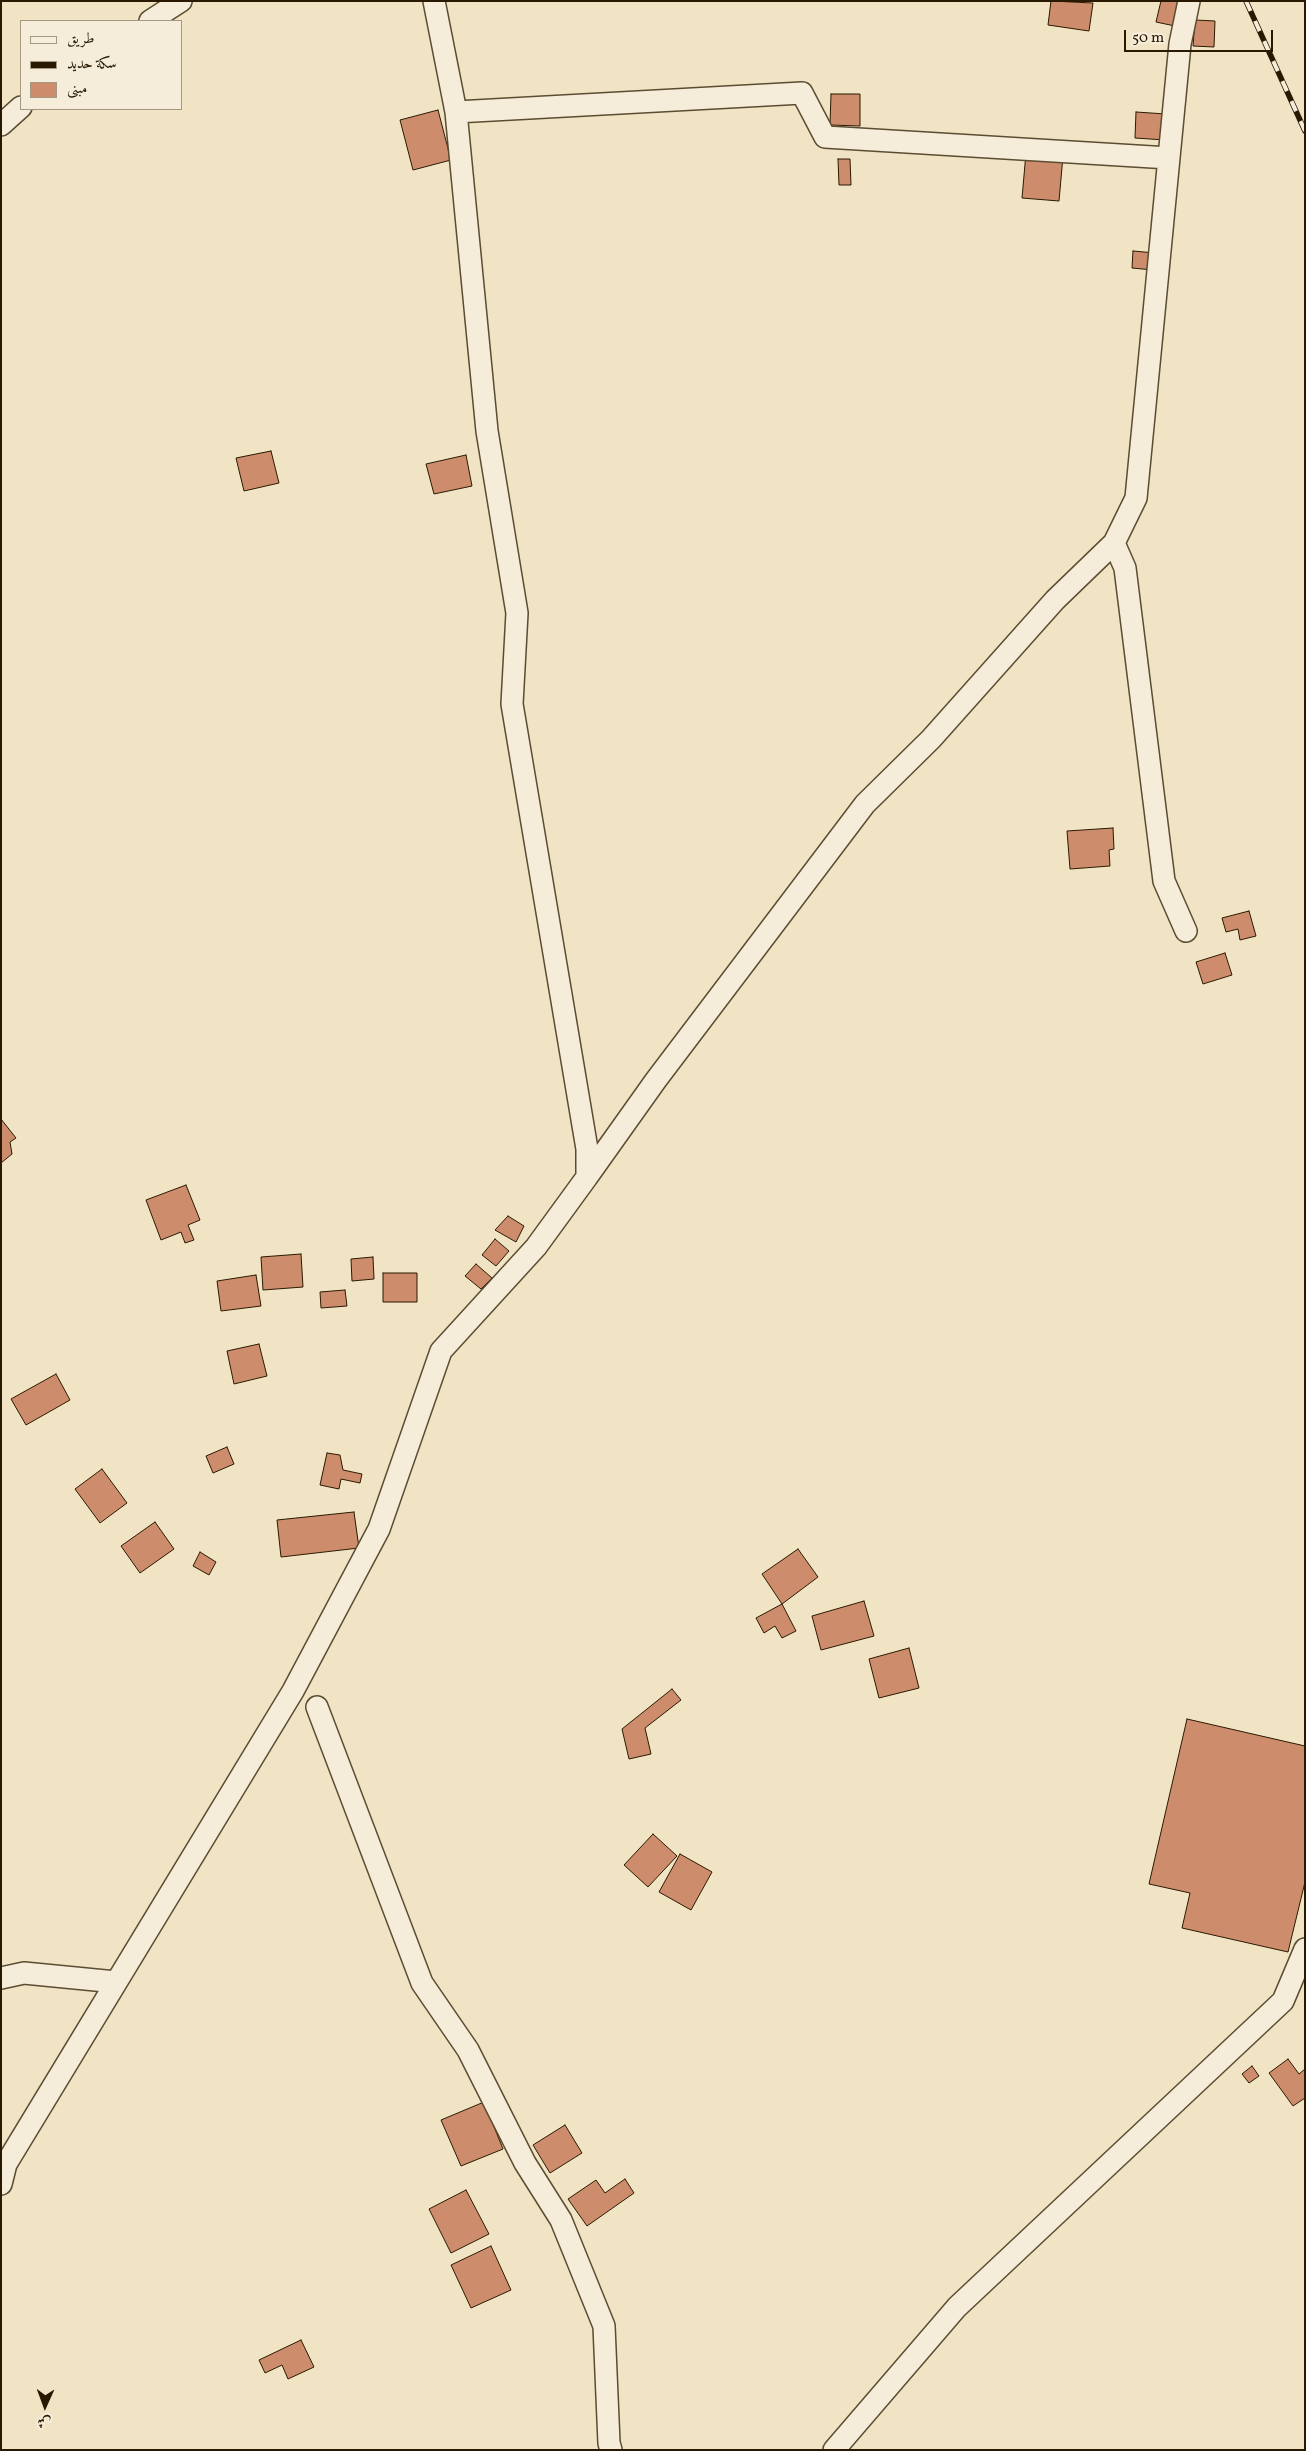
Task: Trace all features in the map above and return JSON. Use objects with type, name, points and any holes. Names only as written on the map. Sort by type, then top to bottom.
[{"type":"street","points":[[152,20],[182,1]]},
{"type":"street","points":[[434,1],[456,112],[487,430],[517,613],[512,704],[587,1149],[587,1177]]},
{"type":"street","points":[[1,2184],[6,2164],[293,1691],[379,1529],[441,1351],[536,1247],[656,1080],[866,804],[931,739],[1056,600],[1114,542],[1136,498],[1180,44],[1189,1]]},
{"type":"street","points":[[456,112],[802,93],[825,137],[1169,158]]},
{"type":"street","points":[[1,125],[20,108]]},
{"type":"street","points":[[1114,542],[1125,568],[1164,881],[1186,931]]},
{"type":"street","points":[[317,1707],[422,1983],[468,2050],[525,2163],[560,2220],[604,2326],[609,2443],[611,2450]]},
{"type":"street","points":[[834,2450],[957,2307],[1283,2000],[1305,1949]]},
{"type":"street","points":[[1,1978],[24,1974],[116,1982]]},
{"type":"building","points":[[1051,1],[1093,3],[1089,31],[1048,25]]},
{"type":"building","points":[[1161,1],[1180,1],[1175,26],[1156,22]]},
{"type":"building","points":[[1195,20],[1215,21],[1214,47],[1193,46]]},
{"type":"building","points":[[831,94],[860,94],[860,126],[830,125]]},
{"type":"building","points":[[438,110],[451,160],[413,170],[400,120]]},
{"type":"building","points":[[1136,112],[1166,114],[1165,140],[1135,138]]},
{"type":"building","points":[[1026,153],[1063,156],[1059,201],[1022,198]]},
{"type":"building","points":[[838,159],[850,159],[851,185],[839,185]]},
{"type":"building","points":[[1133,251],[1155,253],[1153,270],[1132,268]]},
{"type":"building","points":[[271,451],[279,483],[244,491],[236,458]]},
{"type":"building","points":[[466,455],[472,486],[434,494],[426,464]]},
{"type":"building","points":[[1113,828],[1114,849],[1109,850],[1110,866],[1070,869],[1067,831]]},
{"type":"building","points":[[1249,911],[1256,936],[1240,940],[1238,929],[1226,932],[1222,918]]},
{"type":"building","points":[[1225,953],[1232,975],[1203,984],[1196,962]]},
{"type":"building","points":[[1,1119],[16,1138],[10,1142],[12,1154],[1,1163]]},
{"type":"building","points":[[186,1185],[200,1220],[188,1225],[194,1240],[185,1243],[181,1232],[161,1240],[146,1200]]},
{"type":"building","points":[[508,1216],[524,1226],[516,1242],[495,1230]]},
{"type":"building","points":[[495,1239],[509,1251],[496,1266],[482,1255]]},
{"type":"building","points":[[301,1254],[303,1287],[263,1290],[261,1257]]},
{"type":"building","points":[[373,1257],[374,1279],[352,1281],[351,1259]]},
{"type":"building","points":[[476,1264],[492,1278],[481,1289],[465,1276]]},
{"type":"building","points":[[383,1273],[417,1273],[417,1302],[383,1302]]},
{"type":"building","points":[[256,1275],[261,1306],[221,1311],[217,1281]]},
{"type":"building","points":[[345,1290],[347,1306],[321,1308],[320,1292]]},
{"type":"building","points":[[259,1344],[267,1376],[234,1384],[227,1351]]},
{"type":"building","points":[[56,1374],[70,1400],[26,1425],[11,1399]]},
{"type":"building","points":[[227,1447],[234,1464],[213,1473],[206,1456]]},
{"type":"building","points":[[327,1453],[340,1455],[343,1470],[362,1474],[360,1483],[341,1479],[339,1489],[320,1485]]},
{"type":"building","points":[[102,1469],[127,1503],[100,1523],[75,1489]]},
{"type":"building","points":[[354,1512],[359,1548],[281,1557],[277,1520]]},
{"type":"building","points":[[155,1522],[174,1549],[140,1573],[121,1546]]},
{"type":"building","points":[[798,1549],[818,1577],[782,1604],[762,1574]]},
{"type":"building","points":[[200,1552],[216,1562],[209,1575],[193,1566]]},
{"type":"building","points":[[864,1601],[874,1636],[821,1650],[812,1616]]},
{"type":"building","points":[[782,1604],[796,1631],[782,1638],[775,1626],[764,1633],[756,1618]]},
{"type":"building","points":[[909,1648],[919,1688],[879,1698],[869,1659]]},
{"type":"building","points":[[672,1689],[681,1700],[645,1728],[651,1754],[629,1759],[622,1729]]},
{"type":"building","points":[[1187,1719],[1305,1746],[1305,1882],[1288,1952],[1182,1928],[1190,1893],[1149,1884]]},
{"type":"building","points":[[653,1834],[677,1856],[648,1887],[624,1865]]},
{"type":"building","points":[[680,1854],[712,1872],[691,1910],[659,1892]]},
{"type":"building","points":[[1288,2059],[1299,2074],[1305,2069],[1305,2098],[1293,2106],[1269,2073]]},
{"type":"building","points":[[1252,2066],[1259,2076],[1249,2083],[1242,2074]]},
{"type":"building","points":[[484,2102],[503,2149],[461,2166],[441,2120]]},
{"type":"building","points":[[565,2125],[582,2153],[550,2173],[533,2145]]},
{"type":"building","points":[[625,2179],[634,2193],[587,2226],[568,2199],[596,2180],[605,2193]]},
{"type":"building","points":[[466,2190],[489,2234],[451,2253],[429,2209]]},
{"type":"building","points":[[491,2246],[511,2290],[471,2308],[451,2265]]},
{"type":"building","points":[[301,2340],[314,2367],[288,2379],[282,2365],[265,2373],[259,2360]]},
{"type":"railway","points":[[1246,1],[1305,131]]}]
